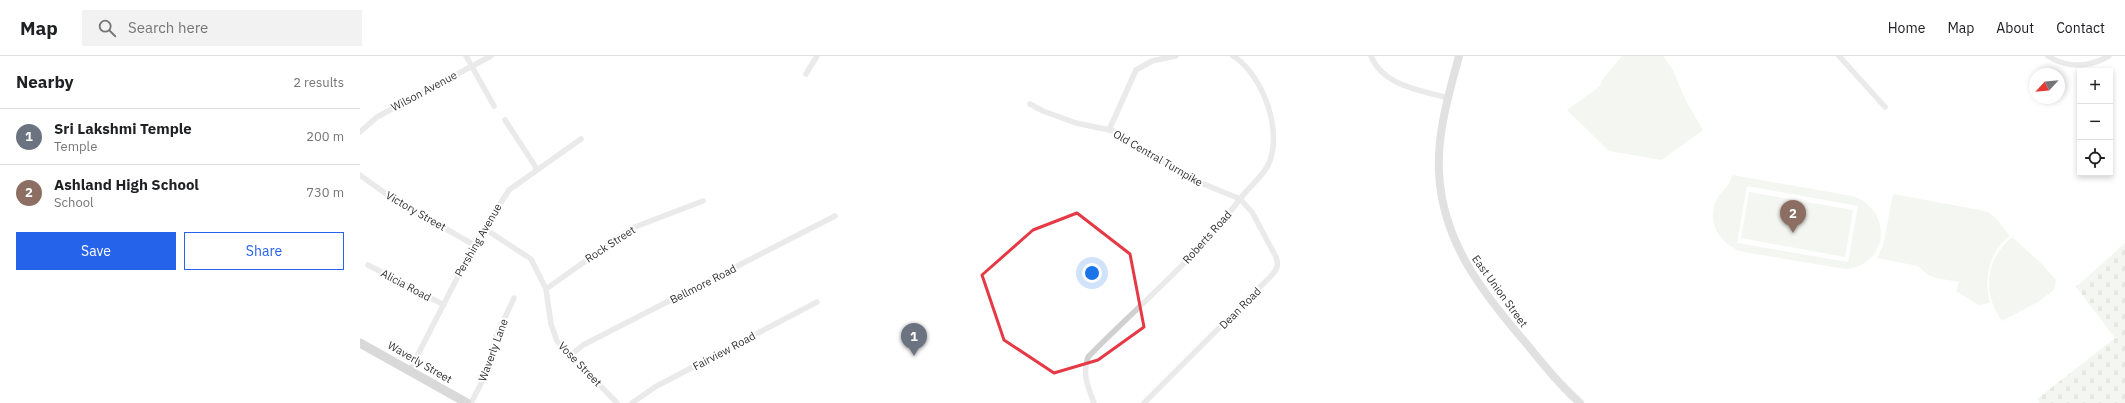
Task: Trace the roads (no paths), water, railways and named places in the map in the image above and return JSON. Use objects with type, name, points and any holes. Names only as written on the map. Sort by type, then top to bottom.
[{"type":"main road","name":"Waverly Street","points":[[360,343],[467,403]]},
{"type":"street","points":[[466,56],[494,106]]},
{"type":"street","name":"Wilson Avenue","points":[[360,132],[377,117],[491,56]]},
{"type":"street","points":[[806,74],[817,56]]},
{"type":"street","points":[[1109,130],[1136,70],[1152,61],[1176,56]]},
{"type":"street","name":"Roberts Road","points":[[1094,403],[1085,376],[1084,367],[1088,357],[1196,252],[1229,215],[1267,166],[1273,150],[1272,131],[1264,95],[1254,76],[1242,62],[1233,56]]},
{"type":"street","points":[[1371,56],[1379,71],[1389,79],[1448,98]]},
{"type":"street","name":"East Union Street","points":[[1459,56],[1448,98],[1440,140],[1439,173],[1446,216],[1455,243],[1472,275],[1490,300],[1551,374],[1580,403]]},
{"type":"street","points":[[1839,56],[1885,106]]},
{"type":"street","points":[[2048,56],[2061,63],[2076,66],[2095,63],[2109,56]]},
{"type":"street","name":"Old Central Turnpike","points":[[1030,104],[1043,111],[1076,123],[1109,130],[1129,138],[1153,156],[1194,180],[1240,199]]},
{"type":"street","points":[[505,120],[537,169]]},
{"type":"street","name":"Pershing Avenue","points":[[410,370],[474,245],[508,190],[581,139]]},
{"type":"street","name":"Victory Street","points":[[360,175],[389,196],[474,245]]},
{"type":"street","name":"Dean Road","points":[[1144,403],[1277,270],[1279,264],[1276,257],[1252,212],[1240,199]]},
{"type":"street","name":"Rock Street","points":[[546,289],[632,228],[703,201]]},
{"type":"street","name":"Bellmore Road","points":[[571,355],[583,346],[835,216]]},
{"type":"street","name":"Vose Street","points":[[485,229],[531,260],[546,289],[552,330],[561,345],[617,403]]},
{"type":"street","name":"Alicia Road","points":[[368,265],[444,305]]},
{"type":"street","name":"Waverly Lane","points":[[471,403],[485,376],[495,339],[514,298]]},
{"type":"street","name":"Fairview Road","points":[[632,403],[655,387],[817,302]]},
{"type":"place","name":"Ashland High School","points":[[1793,233]]},
{"type":"place","name":"Sri Lakshmi Temple","points":[[914,356]]}]
